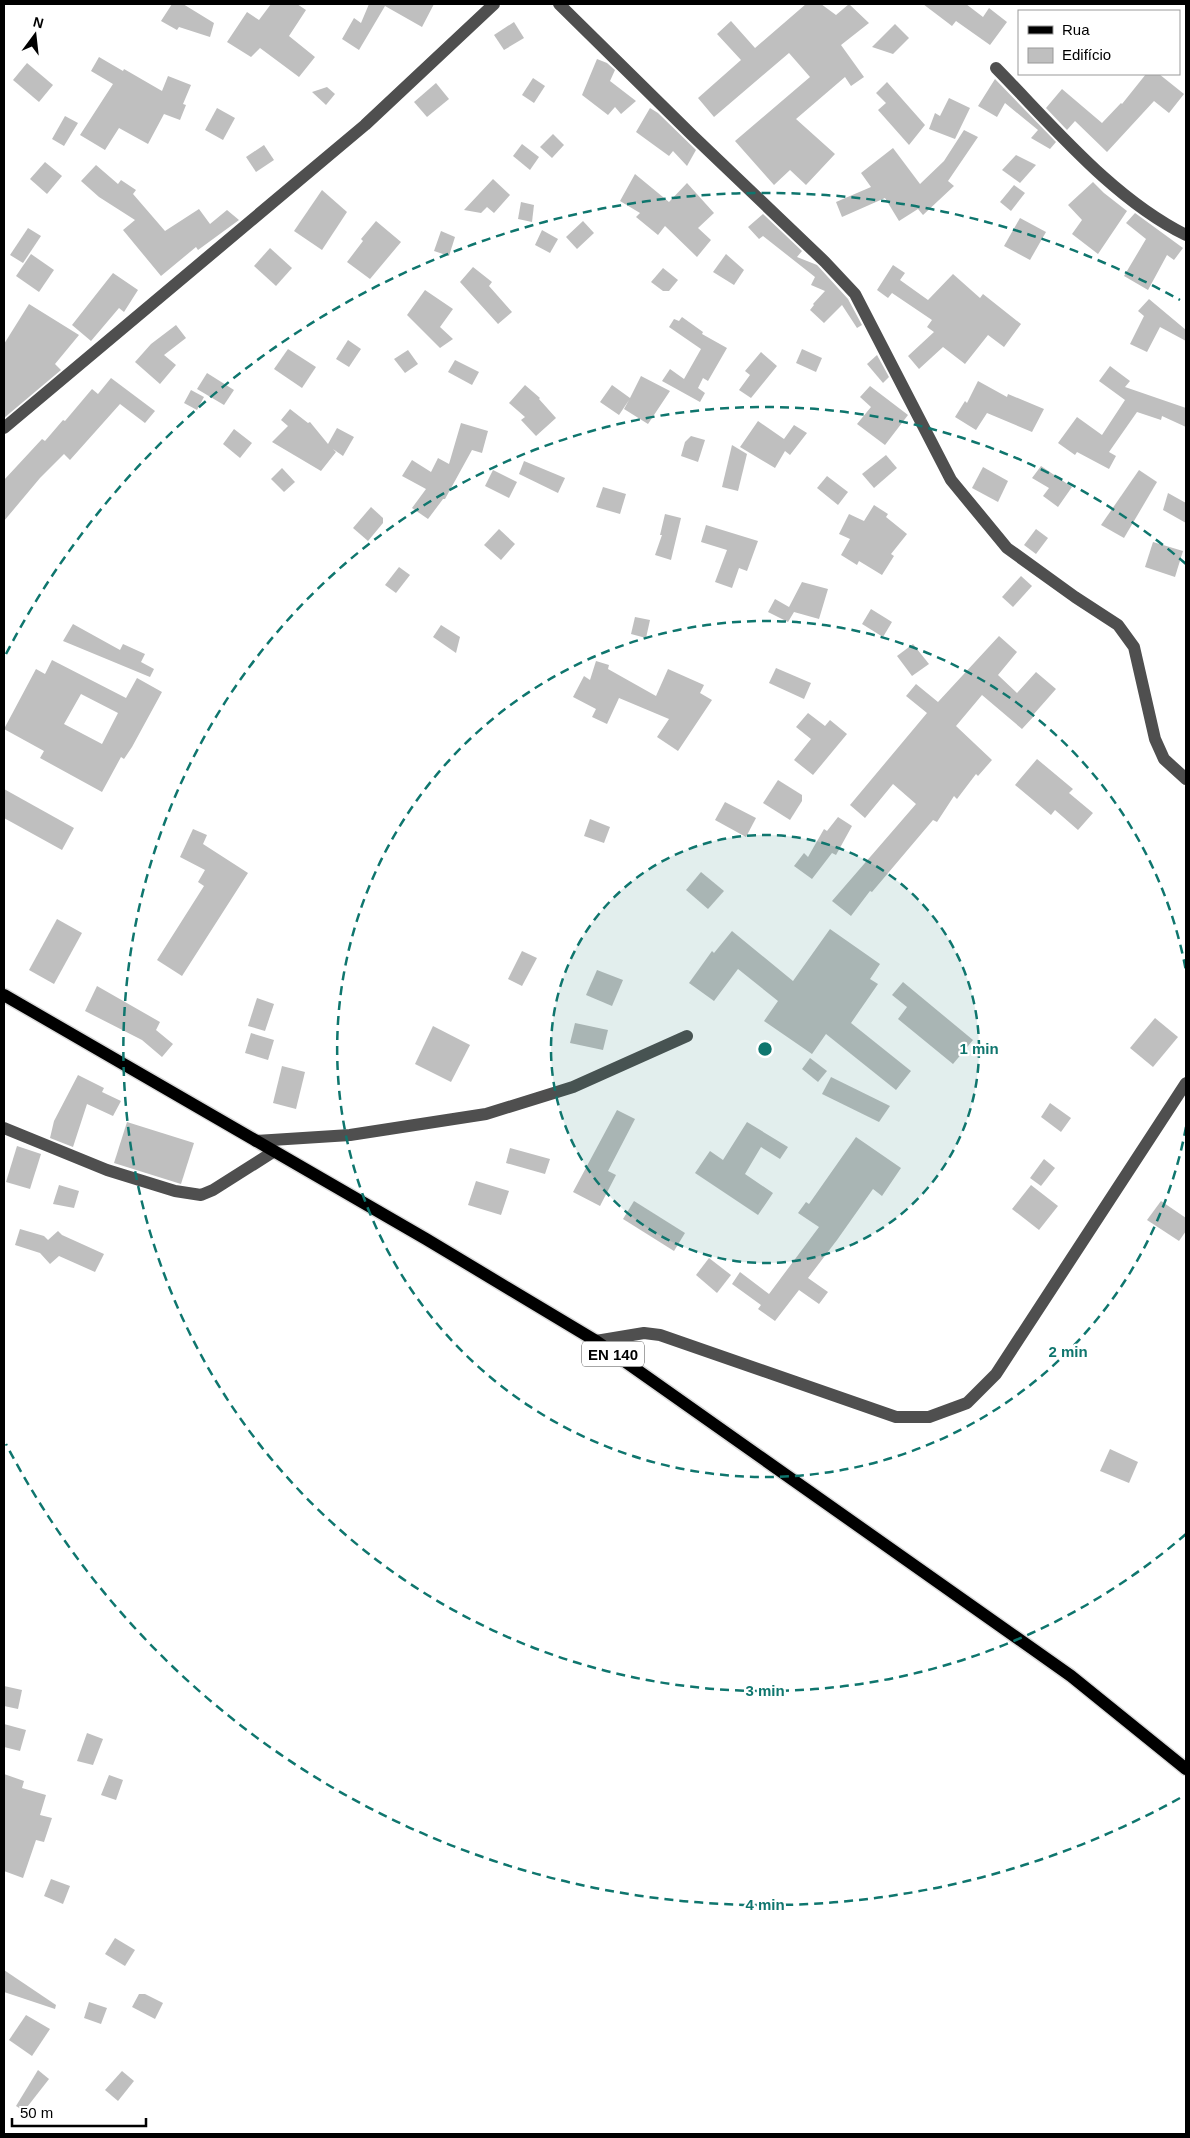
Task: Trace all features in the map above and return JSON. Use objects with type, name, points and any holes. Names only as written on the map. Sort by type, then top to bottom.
[{"type":"main road","name":"EN 140","points":[[4,995],[426,1239],[596,1341],[1071,1676],[1186,1769]]},
{"type":"street","points":[[4,428],[365,125],[494,4]]},
{"type":"street","points":[[559,4],[692,136],[826,262],[855,294],[951,480],[1007,548],[1118,626],[1134,647],[1155,739],[1164,759],[1186,779]]},
{"type":"street","points":[[996,68],[1122,193],[1163,223],[1186,235]]},
{"type":"street","points":[[256,1141],[350,1135],[486,1114],[572,1087],[687,1036]]},
{"type":"street","points":[[596,1341],[644,1334],[660,1335],[896,1416],[929,1417],[967,1403],[996,1374],[1186,1083]]},
{"type":"street","points":[[4,1128],[107,1170],[175,1192],[201,1195],[273,1152]]},
{"type":"building","points":[[172,4],[183,4],[214,23],[210,37],[179,27],[177,30],[161,21]]},
{"type":"building","points":[[271,4],[297,4],[306,10],[289,36],[315,57],[299,77],[260,48],[251,57],[227,42],[247,12],[259,20]]},
{"type":"building","points":[[369,4],[434,4],[422,27],[385,6],[359,50],[342,39],[354,18],[361,23]]},
{"type":"building","points":[[806,4],[821,4],[836,15],[849,4],[869,23],[841,45],[864,77],[851,86],[845,77],[796,119],[835,154],[806,185],[790,170],[774,185],[735,141],[810,77],[789,53],[714,117],[698,98],[741,60],[717,34],[731,21],[755,48]]},
{"type":"building","points":[[923,4],[966,4],[983,17],[989,8],[1007,22],[990,45],[956,21],[952,26]]},
{"type":"building","points":[[514,22],[524,38],[504,50],[494,35]]},
{"type":"building","points":[[895,24],[909,38],[893,54],[872,47]]},
{"type":"building","points":[[99,57],[162,91],[168,76],[191,85],[183,104],[186,105],[180,120],[164,114],[148,144],[119,128],[105,150],[80,135],[113,84],[91,71]]},
{"type":"building","points":[[597,59],[607,63],[615,70],[610,81],[636,101],[621,114],[615,107],[608,115],[582,95]]},
{"type":"building","points":[[27,63],[53,85],[39,102],[13,80]]},
{"type":"building","points":[[1145,75],[1160,75],[1184,94],[1169,113],[1154,101],[1107,152],[1075,121],[1067,130],[1046,108],[1062,89],[1102,123],[1122,104]]},
{"type":"building","points":[[533,78],[545,86],[534,103],[522,95]]},
{"type":"building","points":[[995,79],[1056,142],[1050,149],[1031,138],[1038,130],[1005,103],[997,117],[978,106]]},
{"type":"building","points":[[887,82],[925,125],[909,145],[878,110],[886,103],[876,93]]},
{"type":"building","points":[[436,83],[449,99],[427,117],[414,102]]},
{"type":"building","points":[[327,87],[335,94],[326,105],[312,92]]},
{"type":"building","points":[[949,98],[970,108],[955,139],[929,129],[935,113],[940,116]]},
{"type":"building","points":[[217,108],[235,118],[223,140],[205,130]]},
{"type":"building","points":[[650,108],[658,113],[696,150],[687,166],[673,151],[669,156],[636,132]]},
{"type":"building","points":[[65,116],[78,123],[64,146],[52,139]]},
{"type":"building","points":[[964,130],[978,137],[948,181],[954,186],[923,215],[918,209],[899,221],[885,198],[842,217],[836,202],[871,187],[861,173],[893,148],[920,184],[944,161]]},
{"type":"building","points":[[553,134],[564,145],[552,158],[540,147]]},
{"type":"building","points":[[522,144],[539,157],[530,170],[513,156]]},
{"type":"building","points":[[264,145],[274,160],[256,172],[246,157]]},
{"type":"building","points":[[1016,155],[1036,165],[1020,183],[1002,170]]},
{"type":"building","points":[[45,162],[62,176],[47,194],[30,179]]},
{"type":"building","points":[[96,165],[118,184],[121,180],[136,190],[133,194],[165,231],[199,209],[210,224],[227,210],[239,220],[198,250],[196,247],[161,276],[123,230],[135,220],[99,197],[81,181]]},
{"type":"building","points":[[635,174],[669,202],[687,183],[714,213],[698,228],[711,240],[697,257],[665,226],[658,235],[636,217],[640,213],[620,201]]},
{"type":"building","points":[[493,179],[510,195],[494,213],[487,207],[481,213],[464,210]]},
{"type":"building","points":[[1093,182],[1127,211],[1098,254],[1072,234],[1082,220],[1068,205]]},
{"type":"building","points":[[1014,185],[1025,193],[1011,211],[1000,202]]},
{"type":"building","points":[[322,190],[347,212],[322,250],[294,231]]},
{"type":"building","points":[[521,202],[534,205],[532,222],[518,219]]},
{"type":"building","points":[[1135,213],[1183,248],[1174,260],[1167,255],[1148,290],[1124,276],[1146,239],[1126,223]]},
{"type":"building","points":[[763,214],[802,251],[797,257],[817,265],[848,299],[862,325],[857,328],[842,305],[824,323],[810,310],[825,291],[811,285],[815,277],[763,236],[759,239],[748,227]]},
{"type":"building","points":[[1020,218],[1046,232],[1030,260],[1004,246]]},
{"type":"building","points":[[376,221],[401,242],[370,279],[347,262],[363,241],[361,239]]},
{"type":"building","points":[[583,221],[594,233],[577,249],[566,237]]},
{"type":"building","points":[[28,228],[41,236],[23,263],[10,255]]},
{"type":"building","points":[[542,230],[558,239],[550,253],[535,245]]},
{"type":"building","points":[[441,231],[455,237],[449,256],[434,251]]},
{"type":"building","points":[[270,248],[292,268],[276,286],[254,266]]},
{"type":"building","points":[[31,254],[54,270],[39,292],[16,276]]},
{"type":"building","points":[[726,254],[744,270],[734,285],[713,272]]},
{"type":"building","points":[[893,265],[905,273],[900,280],[928,300],[953,274],[980,298],[983,294],[1021,324],[1004,347],[988,335],[965,364],[943,347],[919,369],[908,356],[934,332],[927,327],[932,320],[892,293],[888,298],[877,290]]},
{"type":"building","points":[[473,267],[492,282],[489,286],[512,312],[498,324],[460,282]]},
{"type":"building","points":[[663,268],[678,280],[669,291],[663,291],[651,282]]},
{"type":"building","points":[[113,273],[138,290],[124,312],[119,308],[91,341],[72,325]]},
{"type":"building","points":[[425,290],[453,309],[440,327],[453,339],[440,348],[407,315]]},
{"type":"building","points":[[1149,299],[1186,330],[1186,341],[1160,327],[1147,352],[1130,344],[1144,316],[1138,311]]},
{"type":"building","points":[[29,304],[79,335],[55,364],[61,370],[4,418],[4,344]]},
{"type":"building","points":[[682,317],[703,332],[702,334],[727,348],[708,381],[703,378],[698,388],[705,393],[700,402],[662,381],[670,369],[684,379],[701,349],[669,327],[674,319],[679,321]]},
{"type":"building","points":[[176,325],[186,338],[164,355],[176,365],[160,384],[135,362],[151,344]]},
{"type":"building","points":[[348,340],[361,349],[349,367],[336,359]]},
{"type":"building","points":[[288,349],[316,367],[302,388],[274,369]]},
{"type":"building","points":[[802,349],[822,358],[816,372],[796,363]]},
{"type":"building","points":[[408,350],[418,364],[405,373],[394,359]]},
{"type":"building","points":[[761,352],[777,366],[751,398],[739,390],[750,375],[745,371]]},
{"type":"building","points":[[877,355],[889,377],[883,383],[867,364]]},
{"type":"building","points":[[455,360],[479,372],[472,385],[448,372]]},
{"type":"building","points":[[1110,366],[1130,381],[1125,387],[1186,408],[1186,427],[1162,416],[1161,420],[1137,412],[1109,452],[1116,456],[1109,469],[1077,452],[1075,455],[1058,443],[1077,417],[1102,435],[1125,400],[1099,381]]},
{"type":"building","points":[[207,373],[234,390],[224,405],[197,389]]},
{"type":"building","points":[[641,376],[670,391],[648,424],[624,409],[629,400],[619,415],[600,402],[612,385],[630,398]]},
{"type":"building","points":[[111,378],[155,411],[145,423],[120,404],[70,460],[64,454],[40,478],[4,521],[4,480],[42,439],[45,441],[63,420],[65,421],[92,389],[98,394]]},
{"type":"building","points":[[978,381],[1007,397],[1008,394],[1044,409],[1032,432],[987,413],[976,430],[955,417],[965,401],[967,403]]},
{"type":"building","points":[[525,385],[540,398],[556,418],[536,436],[521,420],[525,417],[509,403]]},
{"type":"building","points":[[870,386],[908,415],[885,445],[857,424],[871,407],[860,397]]},
{"type":"building","points":[[191,390],[204,397],[197,410],[184,403]]},
{"type":"building","points":[[290,409],[308,423],[310,422],[328,444],[337,428],[354,437],[343,456],[333,449],[336,452],[321,471],[272,442],[288,426],[281,420]]},
{"type":"building","points":[[758,421],[784,439],[794,425],[807,433],[790,455],[785,451],[775,468],[740,447]]},
{"type":"building","points":[[461,423],[488,431],[482,453],[472,450],[445,499],[443,499],[428,519],[412,508],[426,489],[402,476],[412,460],[431,472],[438,458],[449,464]]},
{"type":"building","points":[[234,429],[252,443],[240,458],[223,444]]},
{"type":"building","points":[[691,436],[705,440],[698,462],[681,456],[685,442]]},
{"type":"building","points":[[732,445],[747,454],[738,491],[722,487]]},
{"type":"building","points":[[886,455],[897,468],[874,488],[862,474]]},
{"type":"building","points":[[524,461],[565,478],[558,493],[519,474]]},
{"type":"building","points":[[1041,466],[1072,487],[1058,507],[1043,496],[1049,488],[1032,478]]},
{"type":"building","points":[[983,467],[1008,481],[998,502],[972,488]]},
{"type":"building","points":[[282,468],[295,482],[284,492],[271,479]]},
{"type":"building","points":[[493,470],[517,482],[509,498],[485,486]]},
{"type":"building","points":[[1139,470],[1157,482],[1124,538],[1101,525]]},
{"type":"building","points":[[827,476],[848,492],[838,505],[817,488]]},
{"type":"building","points":[[603,487],[626,494],[620,514],[596,507]]},
{"type":"building","points":[[1168,493],[1186,503],[1186,523],[1163,510]]},
{"type":"building","points":[[874,505],[888,514],[886,517],[907,534],[891,554],[894,556],[882,575],[859,561],[857,565],[841,555],[850,539],[839,534],[849,514],[864,521]]},
{"type":"building","points":[[371,507],[383,518],[383,523],[368,541],[353,528]]},
{"type":"building","points":[[665,514],[681,518],[671,560],[655,555],[662,535],[660,535]]},
{"type":"building","points":[[706,525],[758,541],[747,571],[739,568],[732,588],[715,582],[727,550],[701,542]]},
{"type":"building","points":[[499,529],[515,544],[501,560],[484,545]]},
{"type":"building","points":[[1036,529],[1048,538],[1036,554],[1024,545]]},
{"type":"building","points":[[1153,542],[1183,551],[1175,577],[1145,567]]},
{"type":"building","points":[[399,567],[410,575],[396,593],[385,585]]},
{"type":"building","points":[[1021,576],[1032,586],[1013,607],[1002,597]]},
{"type":"building","points":[[802,582],[828,589],[819,619],[794,612],[788,622],[768,612],[775,599],[789,607]]},
{"type":"building","points":[[871,609],[892,622],[883,637],[862,624]]},
{"type":"building","points":[[635,617],[650,620],[646,638],[631,634]]},
{"type":"building","points":[[73,624],[120,650],[123,644],[145,654],[141,662],[154,669],[150,677],[63,641]]},
{"type":"building","points":[[441,625],[460,637],[456,653],[433,637]]},
{"type":"building","points":[[999,636],[1017,652],[998,675],[1017,693],[1036,672],[1056,689],[1022,729],[982,695],[956,726],[992,760],[978,776],[976,774],[957,799],[954,796],[937,822],[933,820],[872,892],[870,891],[851,916],[832,901],[916,804],[893,784],[865,818],[850,805],[927,713],[906,696],[916,684],[938,702]]},
{"type":"building","points":[[913,644],[929,664],[912,676],[897,656]]},
{"type":"building","points":[[52,660],[126,698],[137,678],[162,692],[132,747],[124,759],[121,757],[102,792],[40,758],[44,751],[4,729],[36,669],[45,674]],"holes":[[[81,694],[118,713],[102,744],[64,724]]]},
{"type":"building","points":[[596,661],[609,665],[608,669],[656,696],[668,669],[704,685],[700,693],[712,700],[678,751],[657,737],[669,719],[619,698],[607,724],[592,717],[596,709],[573,697],[584,676],[590,680]]},
{"type":"building","points":[[776,668],[811,683],[804,699],[769,683]]},
{"type":"building","points":[[808,713],[825,726],[830,720],[847,734],[813,775],[794,760],[811,739],[796,727]]},
{"type":"building","points":[[1037,759],[1073,789],[1069,793],[1093,813],[1078,830],[1055,810],[1051,815],[1015,785]]},
{"type":"building","points":[[778,780],[802,795],[802,801],[790,820],[763,803]]},
{"type":"building","points":[[4,789],[74,828],[62,850],[4,818]]},
{"type":"building","points":[[725,802],[756,818],[746,837],[715,820]]},
{"type":"building","points":[[838,817],[852,826],[836,855],[832,853],[812,879],[794,866],[804,853],[808,857],[824,829],[827,831]]},
{"type":"building","points":[[590,819],[610,827],[604,843],[584,836]]},
{"type":"building","points":[[193,829],[207,835],[203,844],[248,873],[182,976],[157,960],[204,886],[198,882],[205,870],[180,857]]},
{"type":"building","points":[[701,872],[724,891],[708,909],[686,890]]},
{"type":"building","points":[[57,919],[82,933],[54,984],[29,970]]},
{"type":"building","points":[[830,929],[880,964],[870,979],[878,984],[851,1023],[911,1071],[896,1090],[826,1034],[812,1054],[764,1021],[778,1001],[738,969],[714,1001],[689,983],[712,951],[714,953],[732,931],[793,981]]},
{"type":"building","points":[[522,951],[537,958],[522,986],[508,979]]},
{"type":"building","points":[[597,970],[623,980],[612,1006],[586,995]]},
{"type":"building","points":[[903,982],[973,1040],[953,1064],[898,1019],[907,1007],[892,995]]},
{"type":"building","points":[[97,986],[160,1022],[156,1030],[173,1044],[162,1057],[142,1040],[85,1011]]},
{"type":"building","points":[[257,998],[274,1004],[265,1031],[248,1026]]},
{"type":"building","points":[[1155,1018],[1178,1037],[1153,1067],[1130,1048]]},
{"type":"building","points":[[575,1023],[608,1030],[603,1050],[570,1043]]},
{"type":"building","points":[[433,1026],[470,1045],[451,1082],[415,1064]]},
{"type":"building","points":[[251,1033],[274,1040],[268,1060],[245,1053]]},
{"type":"building","points":[[810,1058],[827,1071],[818,1082],[802,1069]]},
{"type":"building","points":[[282,1066],[305,1072],[296,1109],[273,1103]]},
{"type":"building","points":[[78,1075],[104,1088],[102,1092],[121,1101],[113,1116],[87,1104],[73,1147],[50,1138],[54,1121]]},
{"type":"building","points":[[831,1077],[890,1106],[879,1122],[822,1094]]},
{"type":"building","points":[[1050,1103],[1071,1118],[1061,1132],[1041,1117]]},
{"type":"building","points":[[617,1110],[635,1119],[608,1171],[616,1175],[600,1206],[573,1192]]},
{"type":"building","points":[[127,1122],[194,1143],[181,1184],[114,1163]]},
{"type":"building","points":[[747,1122],[788,1147],[780,1159],[761,1147],[745,1174],[773,1193],[758,1215],[695,1173],[710,1151],[723,1160]]},
{"type":"building","points":[[856,1137],[901,1168],[882,1196],[873,1189],[808,1278],[828,1292],[819,1304],[799,1290],[775,1321],[758,1309],[761,1305],[732,1284],[740,1272],[769,1294],[819,1227],[798,1213],[806,1202],[809,1204]]},
{"type":"building","points":[[17,1146],[41,1154],[30,1189],[6,1182]]},
{"type":"building","points":[[510,1148],[550,1159],[545,1174],[506,1163]]},
{"type":"building","points":[[1044,1159],[1055,1168],[1041,1186],[1030,1178]]},
{"type":"building","points":[[476,1181],[509,1191],[501,1215],[468,1205]]},
{"type":"building","points":[[59,1185],[79,1191],[74,1208],[53,1204]]},
{"type":"building","points":[[1031,1185],[1058,1206],[1039,1230],[1012,1209]]},
{"type":"building","points":[[634,1201],[685,1233],[674,1251],[623,1219]]},
{"type":"building","points":[[1161,1201],[1186,1218],[1186,1231],[1179,1241],[1147,1220]]},
{"type":"building","points":[[20,1229],[44,1236],[48,1240],[58,1231],[62,1235],[104,1254],[95,1272],[59,1256],[50,1264],[40,1253],[15,1245]]},
{"type":"building","points":[[709,1258],[731,1275],[717,1293],[696,1275]]},
{"type":"building","points":[[1110,1449],[1138,1462],[1129,1483],[1100,1471]]},
{"type":"building","points":[[4,1686],[22,1690],[18,1709],[4,1706]]},
{"type":"building","points":[[4,1724],[26,1730],[20,1751],[4,1747]]},
{"type":"building","points":[[87,1733],[103,1739],[93,1765],[77,1761]]},
{"type":"building","points":[[4,1774],[24,1781],[22,1788],[46,1795],[40,1815],[52,1818],[44,1842],[36,1840],[23,1878],[4,1871]]},
{"type":"building","points":[[109,1775],[123,1780],[116,1800],[101,1795]]},
{"type":"building","points":[[51,1879],[70,1886],[63,1904],[44,1896]]},
{"type":"building","points":[[115,1938],[135,1950],[125,1966],[105,1954]]},
{"type":"building","points":[[4,1970],[56,2005],[55,2009],[4,1992]]},
{"type":"building","points":[[139,1994],[145,1994],[163,2003],[155,2019],[132,2007]]},
{"type":"building","points":[[89,2002],[107,2008],[101,2024],[84,2018]]},
{"type":"building","points":[[26,2015],[50,2029],[32,2056],[9,2040]]},
{"type":"building","points":[[38,2070],[49,2079],[24,2111],[16,2106]]},
{"type":"building","points":[[122,2071],[134,2081],[118,2101],[105,2090]]}]
